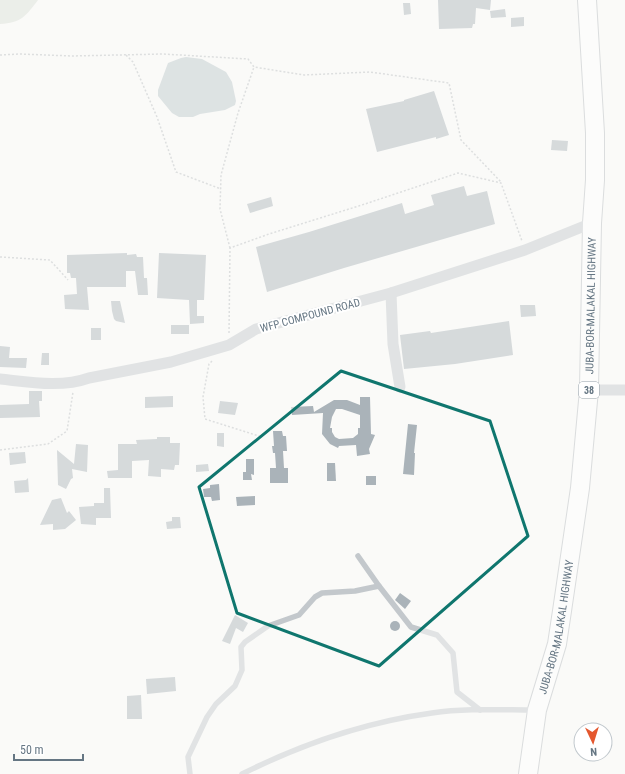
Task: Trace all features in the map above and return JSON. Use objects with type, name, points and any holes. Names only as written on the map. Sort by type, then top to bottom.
[{"type":"main road","name":"JUBA-BOR-MALAKAL HIGHWAY","points":[[528,774],[537,710],[558,638],[580,488],[589,390],[595,133],[587,0]]},
{"type":"street","name":"WFP COMPOUND ROAD","points":[[0,379],[44,384],[78,382],[89,378],[171,362],[229,345],[256,329],[392,293],[525,250],[592,223]]},
{"type":"street","points":[[392,293],[393,344],[400,387]]},
{"type":"street","points":[[589,390],[625,390]]},
{"type":"lane","points":[[358,556],[411,627],[437,636],[453,653],[457,692],[480,710]]},
{"type":"lane","points":[[190,774],[188,757],[212,709],[223,696],[235,686],[242,670],[241,647],[245,642],[268,626],[299,615],[315,597],[322,593],[356,591],[379,586]]},
{"type":"lane","points":[[242,774],[264,763],[329,737],[385,722],[433,713],[480,710],[537,710]]},
{"type":"path","points":[[0,54],[72,56],[162,54],[248,59],[254,67],[304,75],[370,72],[449,83],[461,140],[501,183],[525,250]]},
{"type":"path","points":[[125,55],[133,62],[157,117],[176,172],[221,189]]},
{"type":"path","points":[[229,345],[230,248],[220,209],[221,175],[238,113],[254,67]]},
{"type":"path","points":[[230,248],[458,173],[501,183]]},
{"type":"path","points":[[0,257],[50,260],[68,280]]},
{"type":"path","points":[[214,359],[209,364],[203,397],[205,419],[262,437]]},
{"type":"path","points":[[0,450],[48,444],[67,431],[72,394],[78,382]]},
{"type":"highlighted area","points":[[341,371],[490,421],[528,536],[379,666],[237,613],[199,487]]},
{"type":"shaded area","points":[[0,0],[38,0],[22,18],[13,22],[0,24]]},
{"type":"shaded area","points":[[186,57],[202,59],[226,72],[232,82],[236,101],[235,105],[225,110],[200,114],[193,117],[179,117],[172,113],[158,96],[158,90],[168,63]]},
{"type":"building","points":[[438,0],[491,0],[490,10],[476,8],[475,24],[473,24],[472,28],[439,29]]},
{"type":"building","points":[[403,3],[410,3],[411,14],[404,15]]},
{"type":"building","points":[[505,9],[506,17],[491,18],[490,11]]},
{"type":"building","points":[[524,17],[524,26],[511,27],[511,18]]},
{"type":"building","points":[[434,91],[449,135],[377,152],[366,109],[404,101]]},
{"type":"building","points":[[552,140],[568,141],[567,151],[551,150]]},
{"type":"building","points":[[464,186],[467,196],[487,191],[495,224],[267,292],[256,247],[402,203],[405,214],[434,205],[431,195]]},
{"type":"building","points":[[271,197],[273,206],[250,213],[247,204]]},
{"type":"building","points":[[127,253],[127,255],[136,254],[137,257],[143,257],[144,278],[147,278],[148,295],[138,295],[135,271],[126,271],[126,287],[87,287],[89,310],[65,309],[64,295],[77,294],[76,278],[71,278],[70,273],[67,273],[67,255]]},
{"type":"building","points":[[159,253],[206,255],[204,300],[197,300],[197,316],[204,316],[204,323],[190,324],[189,300],[157,298]]},
{"type":"building","points":[[111,301],[120,301],[125,323],[114,319]]},
{"type":"building","points":[[520,305],[535,305],[536,316],[521,317]]},
{"type":"building","points":[[509,321],[513,355],[455,364],[404,369],[400,335],[430,331],[431,333]]},
{"type":"building","points":[[171,325],[189,325],[189,334],[171,334]]},
{"type":"building","points":[[91,328],[101,328],[101,340],[91,340]]},
{"type":"building","points":[[0,346],[10,347],[9,358],[27,358],[26,368],[0,367]]},
{"type":"building","points":[[42,353],[49,353],[49,365],[41,365]]},
{"type":"building","points":[[29,391],[42,391],[42,401],[39,401],[40,417],[0,418],[0,405],[29,404]]},
{"type":"building","points":[[173,396],[173,407],[145,408],[145,397]]},
{"type":"building","points":[[360,397],[370,397],[371,434],[375,435],[369,449],[370,454],[357,456],[356,445],[339,446],[338,448],[330,444],[322,434],[323,413],[292,415],[291,407],[313,406],[314,412],[334,400],[347,400],[360,405]],"holes":[[[336,409],[342,409],[360,415],[360,428],[358,428],[358,434],[353,438],[339,439],[335,437],[332,432],[332,428],[330,428],[332,417]]]},
{"type":"building","points":[[220,401],[238,403],[235,415],[218,413]]},
{"type":"building","points":[[408,424],[417,425],[414,453],[414,475],[403,474]]},
{"type":"building","points":[[273,431],[282,431],[283,436],[286,436],[287,451],[283,451],[284,468],[288,468],[288,483],[270,483],[270,468],[276,468],[275,453],[273,453],[272,446],[274,446]]},
{"type":"building","points":[[217,433],[224,433],[224,447],[217,446]]},
{"type":"building","points":[[157,437],[170,437],[170,443],[180,443],[179,465],[175,465],[174,470],[161,469],[161,477],[148,476],[149,460],[132,461],[132,478],[108,478],[107,471],[118,470],[118,444],[137,444],[136,440],[157,439]]},
{"type":"building","points":[[76,444],[88,445],[87,472],[72,469],[73,478],[66,489],[58,485],[57,450],[74,464]]},
{"type":"building","points":[[25,452],[26,463],[10,465],[9,453]]},
{"type":"building","points":[[246,459],[254,459],[254,475],[251,474],[252,480],[243,480],[243,472],[246,472]]},
{"type":"building","points":[[327,463],[335,463],[336,481],[327,481]]},
{"type":"building","points":[[208,464],[209,471],[196,472],[196,465]]},
{"type":"building","points":[[366,476],[376,476],[376,485],[366,485]]},
{"type":"building","points":[[28,478],[29,492],[15,493],[14,481],[26,480]]},
{"type":"building","points":[[219,484],[220,500],[212,501],[211,497],[204,497],[203,489],[210,488],[210,485]]},
{"type":"building","points":[[104,488],[110,488],[111,518],[96,518],[96,525],[81,524],[79,507],[94,506],[94,503],[104,503]]},
{"type":"building","points":[[255,496],[255,505],[237,506],[236,497]]},
{"type":"building","points":[[61,498],[67,513],[69,511],[76,520],[65,529],[53,530],[53,524],[40,525],[52,500]]},
{"type":"building","points":[[172,517],[180,517],[181,528],[167,529],[166,522],[172,521]]},
{"type":"building","points":[[400,593],[411,601],[405,609],[395,600]]},
{"type":"building","points":[[235,615],[248,623],[243,632],[236,628],[230,644],[222,641]]},
{"type":"building","points":[[393,621],[397,621],[399,622],[399,630],[393,631],[390,628],[390,624]]},
{"type":"building","points":[[175,677],[176,691],[147,694],[146,679]]},
{"type":"building","points":[[141,695],[142,719],[127,719],[127,696]]}]
